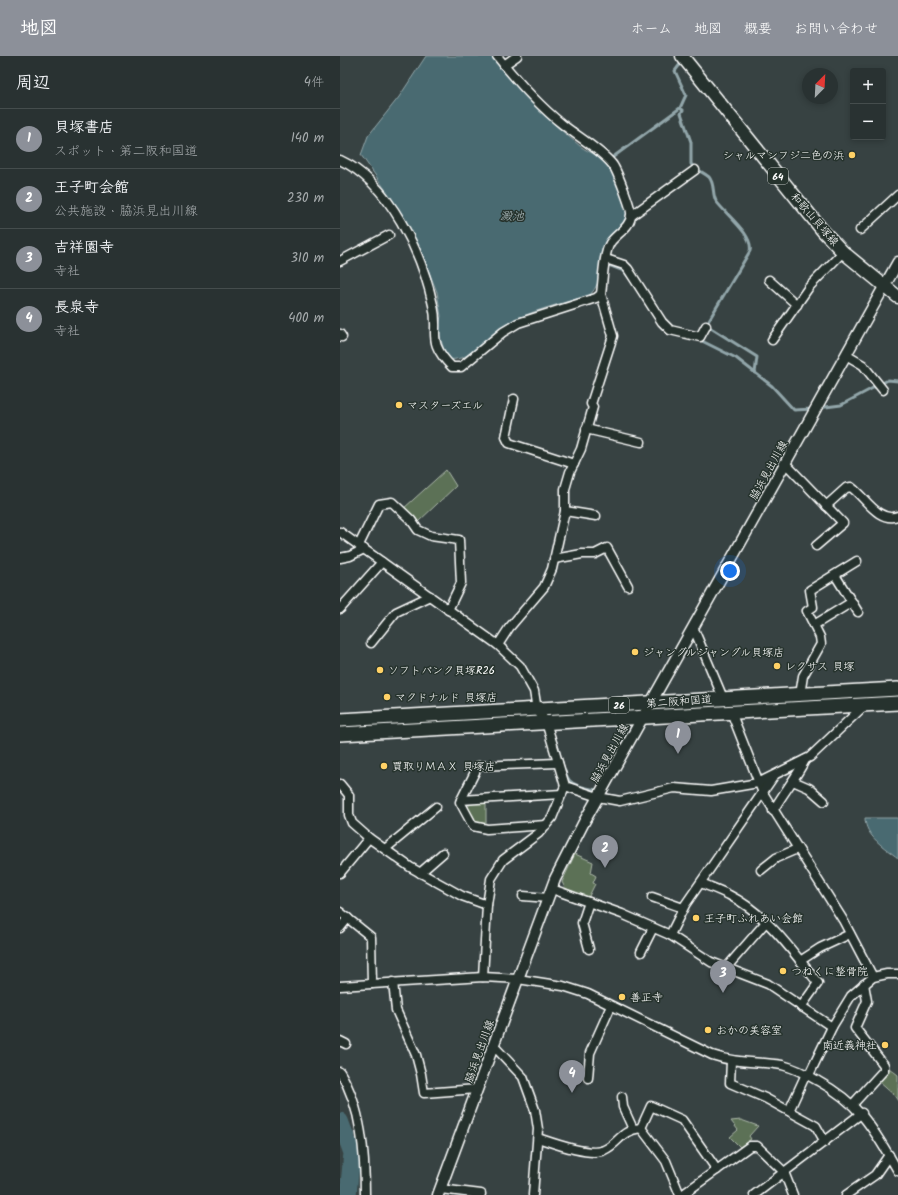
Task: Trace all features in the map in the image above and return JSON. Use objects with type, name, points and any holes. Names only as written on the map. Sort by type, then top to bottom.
[{"type":"highway","name":"第二阪和国道","points":[[340,720],[651,704],[723,698],[898,689]]},
{"type":"highway","name":"第二阪和国道","points":[[340,734],[898,703]]},
{"type":"main road","name":"和歌山貝塚線","points":[[682,56],[795,197],[843,252],[898,297]]},
{"type":"street","points":[[497,56],[537,102],[563,125],[605,155],[614,165],[630,206],[632,216]]},
{"type":"street","points":[[504,65],[517,56]]},
{"type":"street","points":[[340,160],[361,174],[378,189],[402,224],[416,252],[434,307],[435,343],[443,358],[452,366],[461,367],[503,332],[518,324],[596,298],[601,294]]},
{"type":"street","points":[[498,645],[509,628],[544,587],[554,559],[565,511],[565,489],[593,407],[591,404],[613,336],[601,294],[606,259],[610,244],[629,222],[632,216],[695,170]]},
{"type":"street","points":[[860,230],[897,199]]},
{"type":"street","points":[[340,261],[389,235]]},
{"type":"street","points":[[772,340],[809,287],[843,252]]},
{"type":"street","points":[[606,259],[624,265],[628,269],[662,322],[670,330],[700,337],[706,326]]},
{"type":"street","name":"脇浜見出川線","points":[[439,1192],[555,879],[643,716],[898,262]]},
{"type":"street","points":[[769,280],[797,305]]},
{"type":"street","points":[[846,355],[863,365],[883,390]]},
{"type":"street","points":[[514,399],[506,437],[509,443],[574,464]]},
{"type":"street","points":[[586,429],[641,442]]},
{"type":"street","points":[[785,463],[843,523],[816,546]]},
{"type":"street","points":[[826,506],[846,488],[851,487],[872,508],[883,515],[893,518],[898,516]]},
{"type":"street","points":[[340,564],[343,557],[361,547],[379,504],[392,502],[411,520],[418,530],[431,536],[460,540],[461,583],[448,610]]},
{"type":"street","points":[[565,511],[596,516]]},
{"type":"street","points":[[340,532],[498,645],[520,666],[534,691],[537,710],[546,722],[565,786],[552,818],[539,833],[503,860],[491,878],[487,905],[484,977]]},
{"type":"street","points":[[554,559],[582,554],[595,554],[607,548],[628,586]]},
{"type":"street","points":[[800,695],[803,676],[821,644],[820,637],[807,611],[813,607],[810,590],[858,561]]},
{"type":"street","points":[[340,609],[382,562]]},
{"type":"street","points":[[836,575],[858,612]]},
{"type":"street","points":[[371,643],[396,612],[430,596]]},
{"type":"street","points":[[814,625],[852,602]]},
{"type":"street","points":[[693,627],[723,698]]},
{"type":"street","points":[[565,786],[598,797],[620,801],[674,788],[711,791],[758,783],[806,759],[823,746],[865,705]]},
{"type":"street","points":[[731,712],[763,793],[850,934],[873,977]]},
{"type":"street","points":[[774,812],[783,794],[793,781],[806,759]]},
{"type":"street","points":[[546,825],[487,829],[473,826],[460,802],[478,766],[558,763]]},
{"type":"street","points":[[670,935],[683,908],[774,776]]},
{"type":"street","points":[[793,781],[809,788],[824,801]]},
{"type":"street","points":[[341,787],[349,795],[349,815],[352,823],[369,838],[420,873],[462,896],[487,905]]},
{"type":"street","points":[[461,800],[562,794]]},
{"type":"street","points":[[385,849],[436,807]]},
{"type":"street","points":[[340,873],[343,863],[369,838]]},
{"type":"street","points":[[761,870],[776,858],[797,848]]},
{"type":"street","points":[[420,873],[443,853]]},
{"type":"street","points":[[701,883],[730,895],[766,922],[785,941],[818,983],[801,1007]]},
{"type":"street","points":[[523,896],[550,894],[589,902],[622,914],[670,935],[711,962],[768,984],[832,1027]]},
{"type":"street","points":[[652,897],[683,908]]},
{"type":"street","points":[[589,902],[582,923],[589,949]]},
{"type":"street","points":[[340,912],[371,937],[372,984]]},
{"type":"street","points":[[340,928],[348,918]]},
{"type":"street","points":[[726,968],[766,922]]},
{"type":"street","points":[[641,952],[654,928]]},
{"type":"street","points":[[800,961],[820,948],[850,934]]},
{"type":"street","points":[[789,1111],[832,1027],[851,996],[873,977],[887,974],[898,974]]},
{"type":"street","points":[[340,986],[484,977],[518,979],[563,986],[588,994],[712,1055],[731,1062],[783,1065],[836,1090],[862,1113],[898,1171]]},
{"type":"street","points":[[393,982],[396,1010],[416,1055],[424,1093],[477,1089]]},
{"type":"street","points":[[853,1104],[884,1070],[884,1064],[855,1028],[867,1001],[864,984]]},
{"type":"street","points":[[588,1078],[590,1053],[611,1006]]},
{"type":"street","points":[[494,1045],[523,1077],[535,1110],[538,1138],[533,1195]]},
{"type":"street","points":[[731,1062],[730,1083],[789,1111],[816,1126],[825,1142]]},
{"type":"street","points":[[340,1072],[350,1094],[356,1113],[362,1145],[365,1195]]},
{"type":"street","points":[[622,1098],[623,1107],[637,1128],[666,1161],[681,1195],[750,1146],[757,1146],[784,1172],[793,1195]]},
{"type":"street","points":[[538,1138],[566,1148],[588,1152],[604,1150],[625,1132],[637,1128],[652,1106],[682,1120],[716,1170]]},
{"type":"street","points":[[754,1195],[862,1113]]},
{"type":"street","points":[[846,1195],[875,1175],[889,1155]]},
{"type":"street","points":[[439,1192],[481,1194]]},
{"type":"green space","points":[[446,470],[456,486],[418,522],[403,509]]},
{"type":"green space","points":[[486,802],[486,824],[477,823],[468,807],[470,804]]},
{"type":"green space","points":[[575,854],[593,862],[591,873],[596,876],[593,883],[595,884],[588,898],[565,888],[562,882]]},
{"type":"green space","points":[[889,1068],[898,1075],[898,1101],[894,1095],[878,1081]]},
{"type":"green space","points":[[741,1120],[758,1126],[749,1136],[751,1139],[740,1147],[730,1137],[738,1130],[731,1121]]},
{"type":"water","name":"澱池","points":[[426,56],[492,56],[511,81],[544,115],[580,146],[604,159],[611,166],[621,191],[628,218],[615,230],[608,241],[600,278],[590,295],[546,308],[514,320],[497,331],[470,353],[455,359],[447,359],[438,331],[441,316],[437,292],[425,262],[392,199],[361,155],[368,136],[399,97]]},
{"type":"water","points":[[865,818],[898,818],[898,858],[872,836],[868,830]]},
{"type":"waterway","points":[[609,160],[680,108],[686,95],[675,71],[681,63]]},
{"type":"waterway","points":[[680,108],[683,110],[681,113],[691,142],[691,164],[709,177],[716,201],[738,225],[748,238],[750,245],[750,251],[706,325],[757,357],[755,373]]},
{"type":"waterway","points":[[606,264],[624,271],[629,278]]},
{"type":"waterway","points":[[698,339],[736,358],[772,386],[794,410],[813,409]]},
{"type":"waterway","points":[[818,408],[841,405],[888,380],[898,381]]},
{"type":"waterway","points":[[555,739],[563,767],[570,781],[579,786],[596,790]]},
{"type":"waterway","points":[[340,1121],[352,1153],[348,1195]]},
{"type":"place","name":"シャルマンフジ二色の浜","points":[[852,155]]},
{"type":"place","name":"マスターズエル","points":[[399,405]]},
{"type":"place","name":"ジャングルジャングル貝塚店","points":[[635,652]]},
{"type":"place","name":"レクサス 貝塚","points":[[777,666]]},
{"type":"place","name":"ソフトバンク貝塚R26","points":[[380,670]]},
{"type":"place","name":"マクドナルド 貝塚店","points":[[387,697]]},
{"type":"place","name":"貝塚書店","points":[[678,754]]},
{"type":"place","name":"買取りＭＡＸ 貝塚店","points":[[384,766]]},
{"type":"place","name":"王子町会館","points":[[605,868]]},
{"type":"place","name":"王子町ふれあい会館","points":[[696,918]]},
{"type":"place","name":"つねくに整骨院","points":[[783,971]]},
{"type":"place","name":"吉祥園寺","points":[[723,993]]},
{"type":"place","name":"善正寺","points":[[622,997]]},
{"type":"place","name":"おかの美容室","points":[[708,1030]]},
{"type":"place","name":"南近義神社","points":[[885,1045]]},
{"type":"place","name":"長泉寺","points":[[572,1093]]}]
